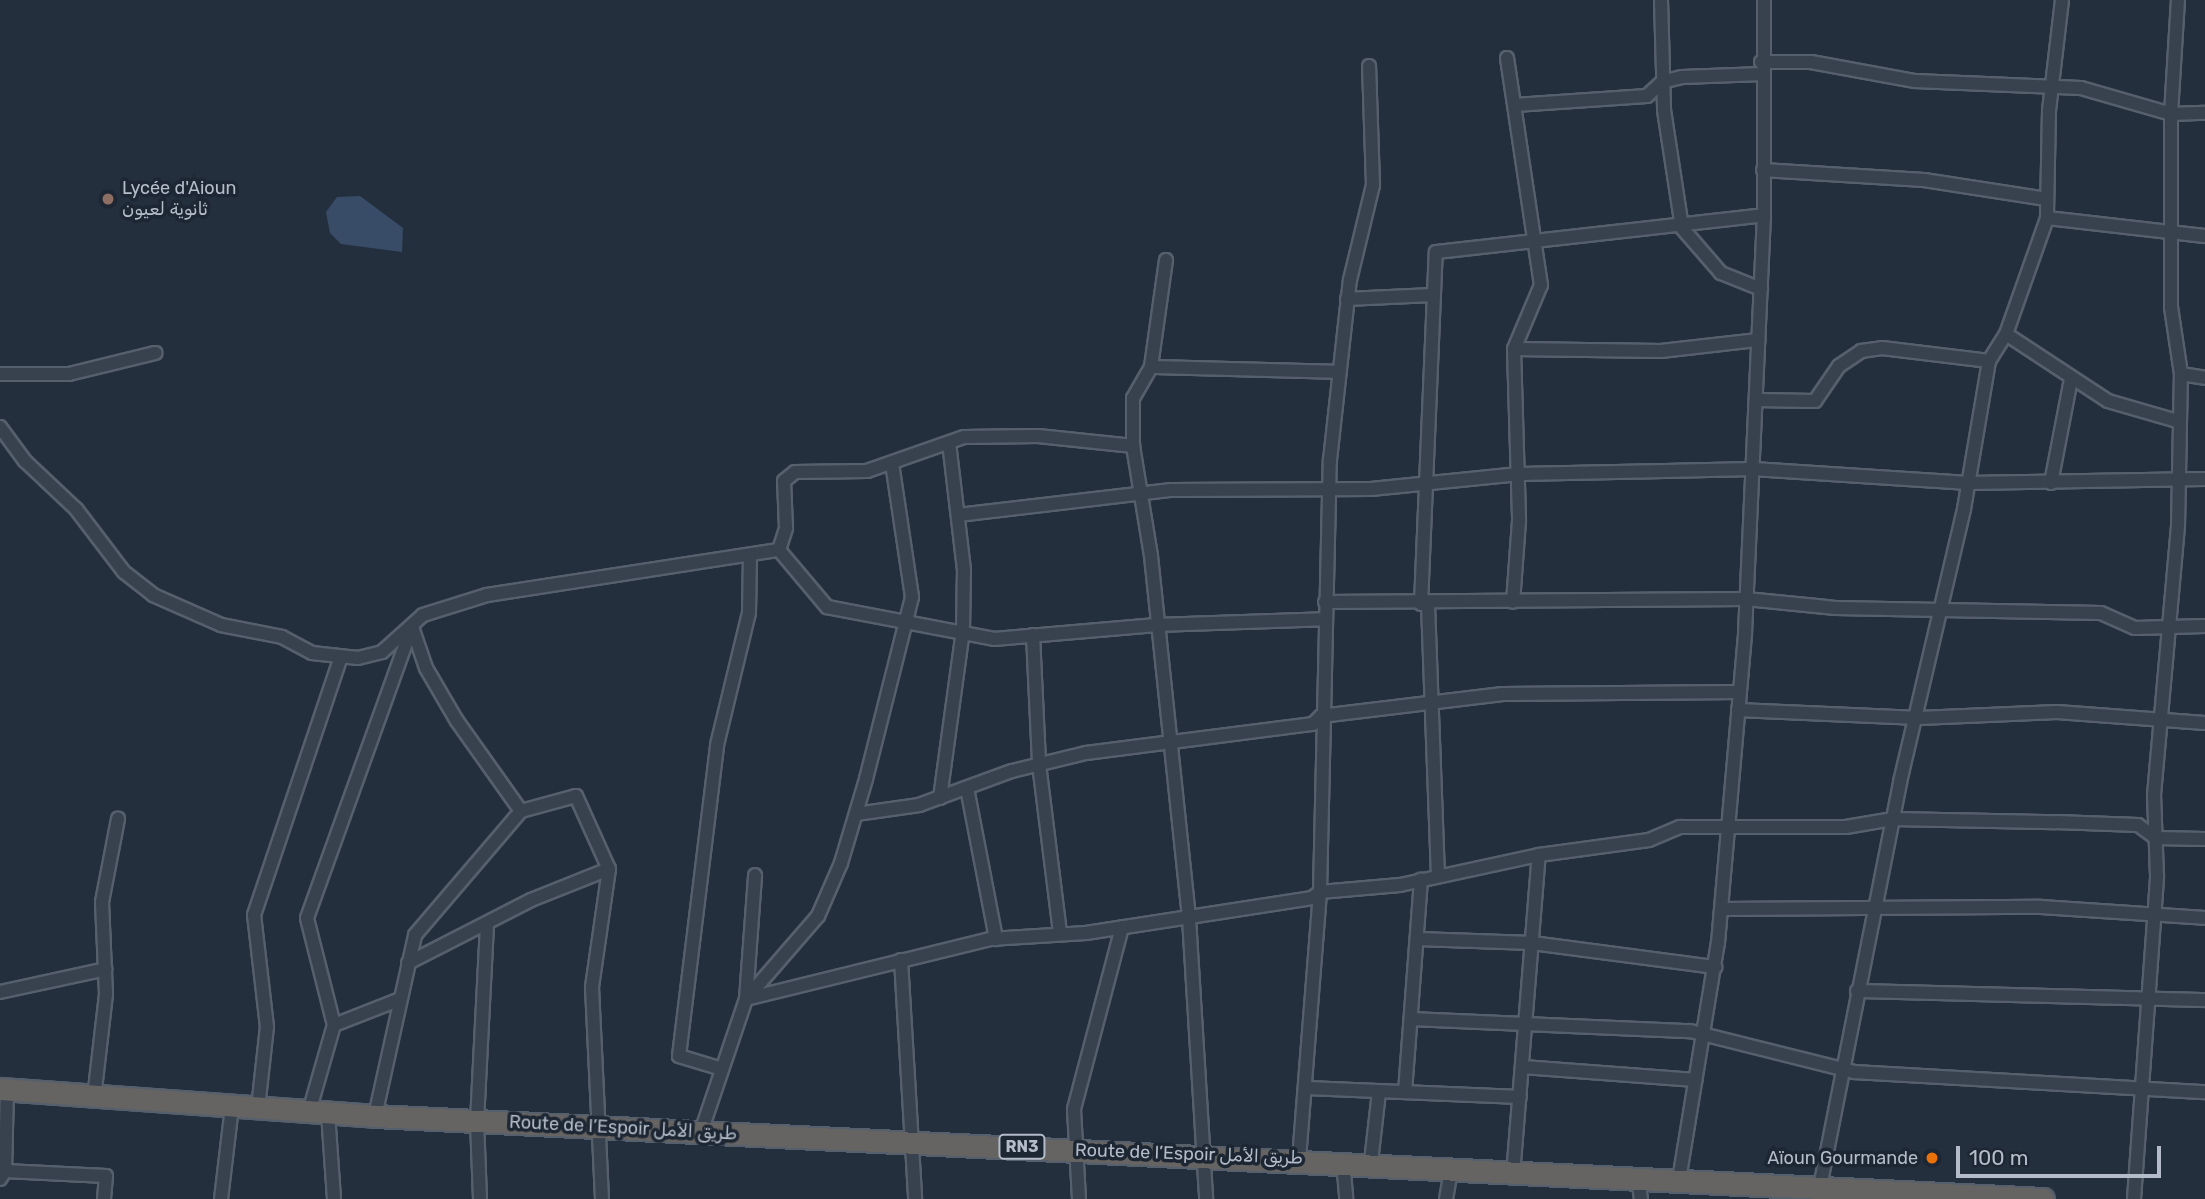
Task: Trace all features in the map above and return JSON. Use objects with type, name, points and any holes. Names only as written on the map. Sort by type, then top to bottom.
[{"type":"highway","name":"Route de l’Espoir طريق الأمل","points":[[3,1089],[93,1098],[477,1122],[1203,1156],[1343,1160],[1640,1188],[1679,1180],[1820,1187],[1842,1194],[2043,1199]]},
{"type":"street","points":[[1661,0],[1662,82],[1682,228],[1721,273],[1761,289]]},
{"type":"street","points":[[1679,1180],[1715,967],[1746,599],[1764,215],[1761,68],[1763,0]]},
{"type":"street","points":[[1820,1187],[1840,1068],[1969,483],[1989,361],[2006,334],[2047,218],[2053,89],[2062,0]]},
{"type":"street","points":[[2134,1199],[2146,1090],[2157,838],[2159,720],[2178,481],[2177,421],[2182,374],[2171,307],[2171,114],[2178,0]]},
{"type":"street","points":[[1507,58],[1541,285],[1514,349],[1519,474],[1513,602]]},
{"type":"street","points":[[1516,105],[1647,96],[1662,82],[1811,62],[1915,81],[2117,94],[2171,114],[2205,113]]},
{"type":"street","points":[[1299,1159],[1307,1088],[1320,892],[1324,619],[1337,372],[1347,299],[1373,184],[1368,65]]},
{"type":"street","points":[[1763,170],[1924,180],[2047,199]]},
{"type":"street","points":[[1438,876],[1425,604],[1423,484],[1436,252],[1536,240],[1682,228],[1764,215]]},
{"type":"street","points":[[2047,218],[2205,236]]},
{"type":"street","points":[[1166,260],[1151,368],[1133,398],[1133,446],[1171,744],[1189,918],[1206,1199]]},
{"type":"street","points":[[1347,299],[1432,295]]},
{"type":"street","points":[[2006,334],[2108,401],[2177,421]]},
{"type":"street","points":[[1514,349],[1649,352],[1758,340]]},
{"type":"street","points":[[1756,400],[1815,401],[1839,366],[1861,351],[1882,348],[1989,361]]},
{"type":"street","points":[[0,374],[69,374],[155,353]]},
{"type":"street","points":[[1151,368],[1337,372]]},
{"type":"street","points":[[2182,374],[2205,378]]},
{"type":"street","points":[[2051,483],[2071,379]]},
{"type":"street","points":[[0,427],[25,461],[76,509],[124,572],[152,595],[221,625],[282,637],[312,653],[341,656],[382,652],[423,615],[486,595],[779,550]]},
{"type":"street","points":[[779,550],[786,528],[784,481],[794,472],[867,471],[964,438],[1038,436],[1133,446]]},
{"type":"street","points":[[940,798],[963,631],[958,514],[949,443]]},
{"type":"street","points":[[746,999],[818,916],[856,814],[908,621],[912,597],[892,463]]},
{"type":"street","points":[[958,514],[1140,495],[1423,484],[1519,474],[1752,469],[1969,483],[2205,479]]},
{"type":"street","points":[[779,550],[827,607],[994,639],[1156,625],[1324,619]]},
{"type":"street","points":[[722,1069],[679,1056],[717,745],[749,613],[750,555]]},
{"type":"street","points":[[1325,601],[1425,604],[1746,599],[1836,608],[1942,607],[2101,612],[2135,628],[2205,626]]},
{"type":"street","points":[[412,627],[426,668],[457,721],[521,811]]},
{"type":"street","points":[[334,1199],[319,1112],[334,1025],[307,918],[412,627]]},
{"type":"street","points":[[1033,635],[1039,764],[1060,932]]},
{"type":"street","points":[[258,1108],[267,1027],[254,915],[341,656]]},
{"type":"street","points":[[856,814],[940,798],[1039,764],[1313,724],[1321,716],[1503,694],[1739,692]]},
{"type":"street","points":[[1738,710],[1919,718],[2057,712],[2205,723]]},
{"type":"street","points":[[967,788],[996,939]]},
{"type":"street","points":[[375,1116],[398,1000],[415,935],[521,811],[576,796],[610,869],[592,987],[602,1199]]},
{"type":"street","points":[[93,1098],[106,969],[102,902],[118,820]]},
{"type":"street","points":[[746,999],[996,939],[1122,928],[1312,898],[1320,892],[1421,880],[1539,855],[1649,840],[1680,827],[1846,827],[1893,820],[2138,825],[2157,838],[2205,839]]},
{"type":"street","points":[[1513,1175],[1539,855]]},
{"type":"street","points":[[408,963],[487,927],[531,900],[610,869]]},
{"type":"street","points":[[701,1132],[746,999],[755,875]]},
{"type":"street","points":[[1405,1092],[1421,880]]},
{"type":"street","points":[[1721,909],[1833,912],[1875,908],[2041,907],[2205,918]]},
{"type":"street","points":[[480,1199],[477,1122],[487,927]]},
{"type":"street","points":[[1079,1199],[1073,1149],[1074,1109],[1085,1056],[1122,928]]},
{"type":"street","points":[[1418,939],[1532,943],[1715,967]]},
{"type":"street","points":[[901,960],[915,1142],[915,1199]]},
{"type":"street","points":[[0,992],[106,969]]},
{"type":"street","points":[[1857,991],[2205,1000]]},
{"type":"street","points":[[334,1025],[398,1000]]},
{"type":"street","points":[[1411,1019],[1705,1036],[1840,1068],[2205,1092]]},
{"type":"street","points":[[1523,1067],[1696,1080]]},
{"type":"street","points":[[1307,1088],[1520,1097]]},
{"type":"street","points":[[3,1089],[2,1175],[106,1176],[104,1199]]},
{"type":"street","points":[[1371,1162],[1379,1092]]},
{"type":"street","points":[[221,1199],[232,1107]]},
{"type":"street","points":[[1343,1160],[1346,1199]]},
{"type":"street","points":[[1447,1199],[1451,1171]]},
{"type":"water","points":[[360,196],[403,228],[402,252],[341,244],[330,233],[326,212],[337,197]]},
{"type":"place","name":"Lycée d'Aioun ثانوية لعيون","points":[[108,199]]},
{"type":"place","name":"Aïoun Gourmande","points":[[1932,1158]]}]
